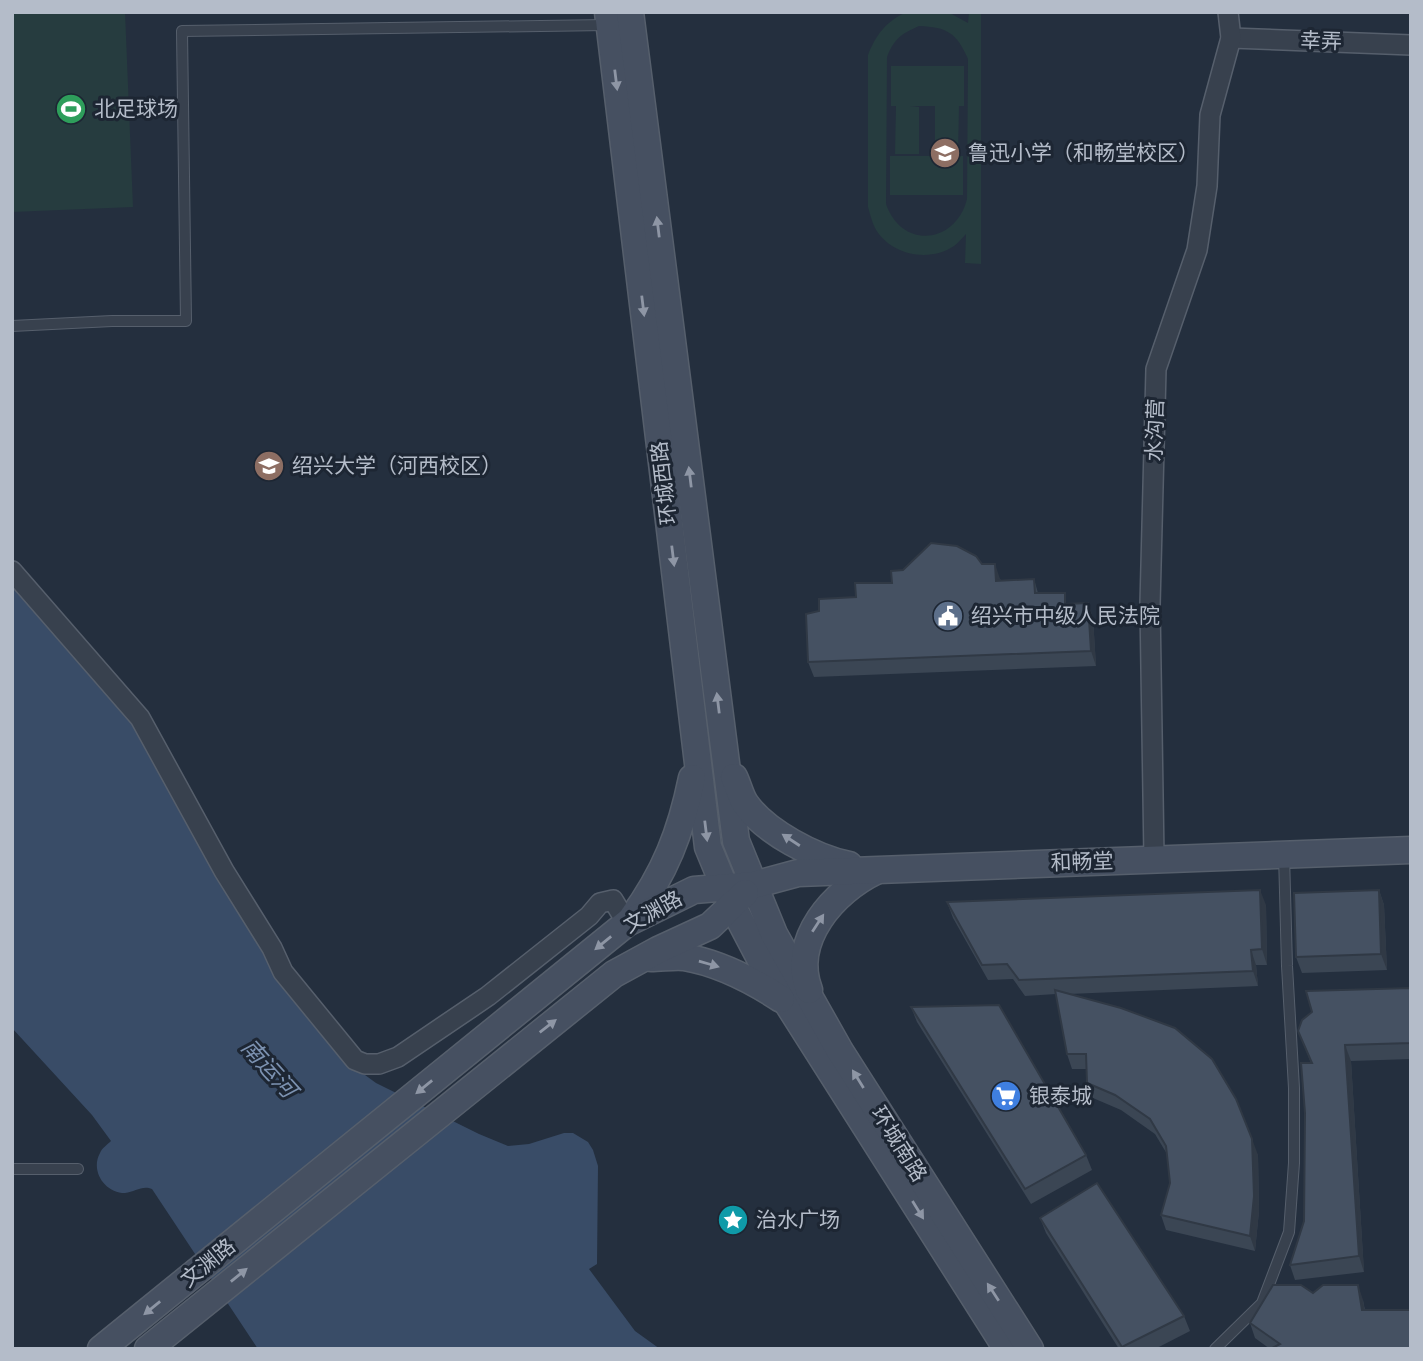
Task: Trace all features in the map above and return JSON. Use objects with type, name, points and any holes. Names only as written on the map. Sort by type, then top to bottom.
[{"type":"main road","name":"环城西路","points":[[616,16],[723,736],[736,841],[754,885],[763,939]]},
{"type":"main road","name":"环城西路","points":[[616,16],[708,848],[729,896],[763,939]]},
{"type":"main road","points":[[723,736],[733,775],[746,803],[768,825],[803,849],[834,862],[878,870]]},
{"type":"main road","points":[[627,923],[649,895],[672,852],[685,816],[695,738]]},
{"type":"main road","name":"和畅堂","points":[[754,885],[798,873],[1411,850]]},
{"type":"main road","points":[[817,1010],[805,979],[811,934],[829,906],[854,882],[878,870]]},
{"type":"main road","name":"文渊路","points":[[106,1346],[627,923],[694,890],[729,896],[754,885]]},
{"type":"main road","name":"文渊路","points":[[148,1349],[614,974],[710,926],[729,896]]},
{"type":"main road","name":"环城南路","points":[[763,939],[817,1010],[847,1063],[1030,1349]]},
{"type":"main road","name":"环城南路","points":[[763,939],[785,1001],[1007,1349]]},
{"type":"main road","points":[[642,959],[683,957],[716,965],[751,980],[785,1001]]},
{"type":"street","name":"水沟营","points":[[1154,858],[1150,605],[1156,369],[1197,250],[1207,186],[1210,115],[1230,38],[1228,12]]},
{"type":"street","name":"幸弄","points":[[1230,38],[1411,44]]},
{"type":"street","points":[[12,571],[140,719],[225,871],[272,948],[283,972],[355,1060],[365,1064],[379,1064],[398,1057],[488,996],[589,916],[600,903],[613,900],[627,923]]},
{"type":"lane","points":[[12,326],[112,321],[186,321],[182,31],[616,16]]},
{"type":"lane","points":[[1215,1349],[1262,1303],[1289,1232],[1294,1163],[1294,1088],[1284,854]]},
{"type":"lane","points":[[12,1169],[78,1169]]},
{"type":"green space","name":"北足球场","points":[[12,12],[125,12],[133,207],[12,212]]},
{"type":"green space","points":[[907,12],[948,12],[968,23],[969,12],[981,12],[981,264],[965,263],[966,234],[954,246],[944,251],[911,254],[890,245],[872,221],[868,207],[868,55],[883,29]],"holes":[[[919,26],[950,33],[960,43],[968,59],[967,199],[961,214],[952,225],[928,236],[904,229],[894,219],[886,204],[887,57],[895,41]]]},
{"type":"green space","points":[[891,66],[964,66],[964,106],[959,106],[958,154],[935,154],[935,106],[910,106],[919,107],[919,154],[895,154],[896,106],[891,106]]},
{"type":"green space","points":[[890,156],[963,156],[963,195],[890,195]]},
{"type":"water","name":"南运河","points":[[12,579],[133,717],[354,1067],[376,1083],[508,1146],[529,1144],[564,1133],[573,1133],[588,1142],[598,1166],[597,1264],[589,1269],[635,1331],[660,1349],[258,1349],[152,1189],[118,1192],[101,1180],[97,1160],[111,1141],[92,1115],[12,1028]]},
{"type":"building","name":"绍兴市中级人民法院","points":[[931,543],[957,546],[976,556],[982,564],[995,564],[996,581],[1034,579],[1035,593],[1065,593],[1065,604],[1088,603],[1091,651],[808,662],[806,614],[819,611],[819,599],[856,597],[855,583],[892,583],[891,571],[903,570]]},
{"type":"building","points":[[1260,890],[1262,949],[1251,950],[1253,971],[1019,980],[1007,964],[982,965],[947,902]]},
{"type":"building","points":[[1379,890],[1381,954],[1296,957],[1294,893]]},
{"type":"building","points":[[1411,988],[1411,1043],[1345,1045],[1359,1256],[1290,1265],[1304,1221],[1305,1113],[1301,1063],[1312,1063],[1298,1031],[1302,1020],[1312,1012],[1306,991]]},
{"type":"building","points":[[1055,990],[1121,1008],[1175,1028],[1212,1059],[1236,1099],[1252,1139],[1254,1196],[1250,1236],[1161,1215],[1170,1183],[1166,1146],[1150,1119],[1115,1095],[1087,1083],[1086,1054],[1067,1054]]},
{"type":"building","points":[[999,1005],[1086,1155],[1025,1189],[911,1007]]},
{"type":"building","points":[[1097,1183],[1184,1316],[1122,1347],[1040,1218]]},
{"type":"building","points":[[1273,1285],[1301,1285],[1313,1293],[1323,1285],[1358,1285],[1362,1310],[1411,1310],[1411,1349],[1270,1349],[1280,1344],[1250,1323]]},
{"type":"place","name":"北足球场","points":[[71,109]]},
{"type":"place","name":"鲁迅小学（和畅堂校区）","points":[[945,153]]},
{"type":"place","name":"绍兴大学（河西校区）","points":[[269,466]]},
{"type":"place","name":"绍兴市中级人民法院","points":[[948,616]]},
{"type":"place","name":"银泰城","points":[[1006,1096]]},
{"type":"place","name":"治水广场","points":[[733,1220]]}]
